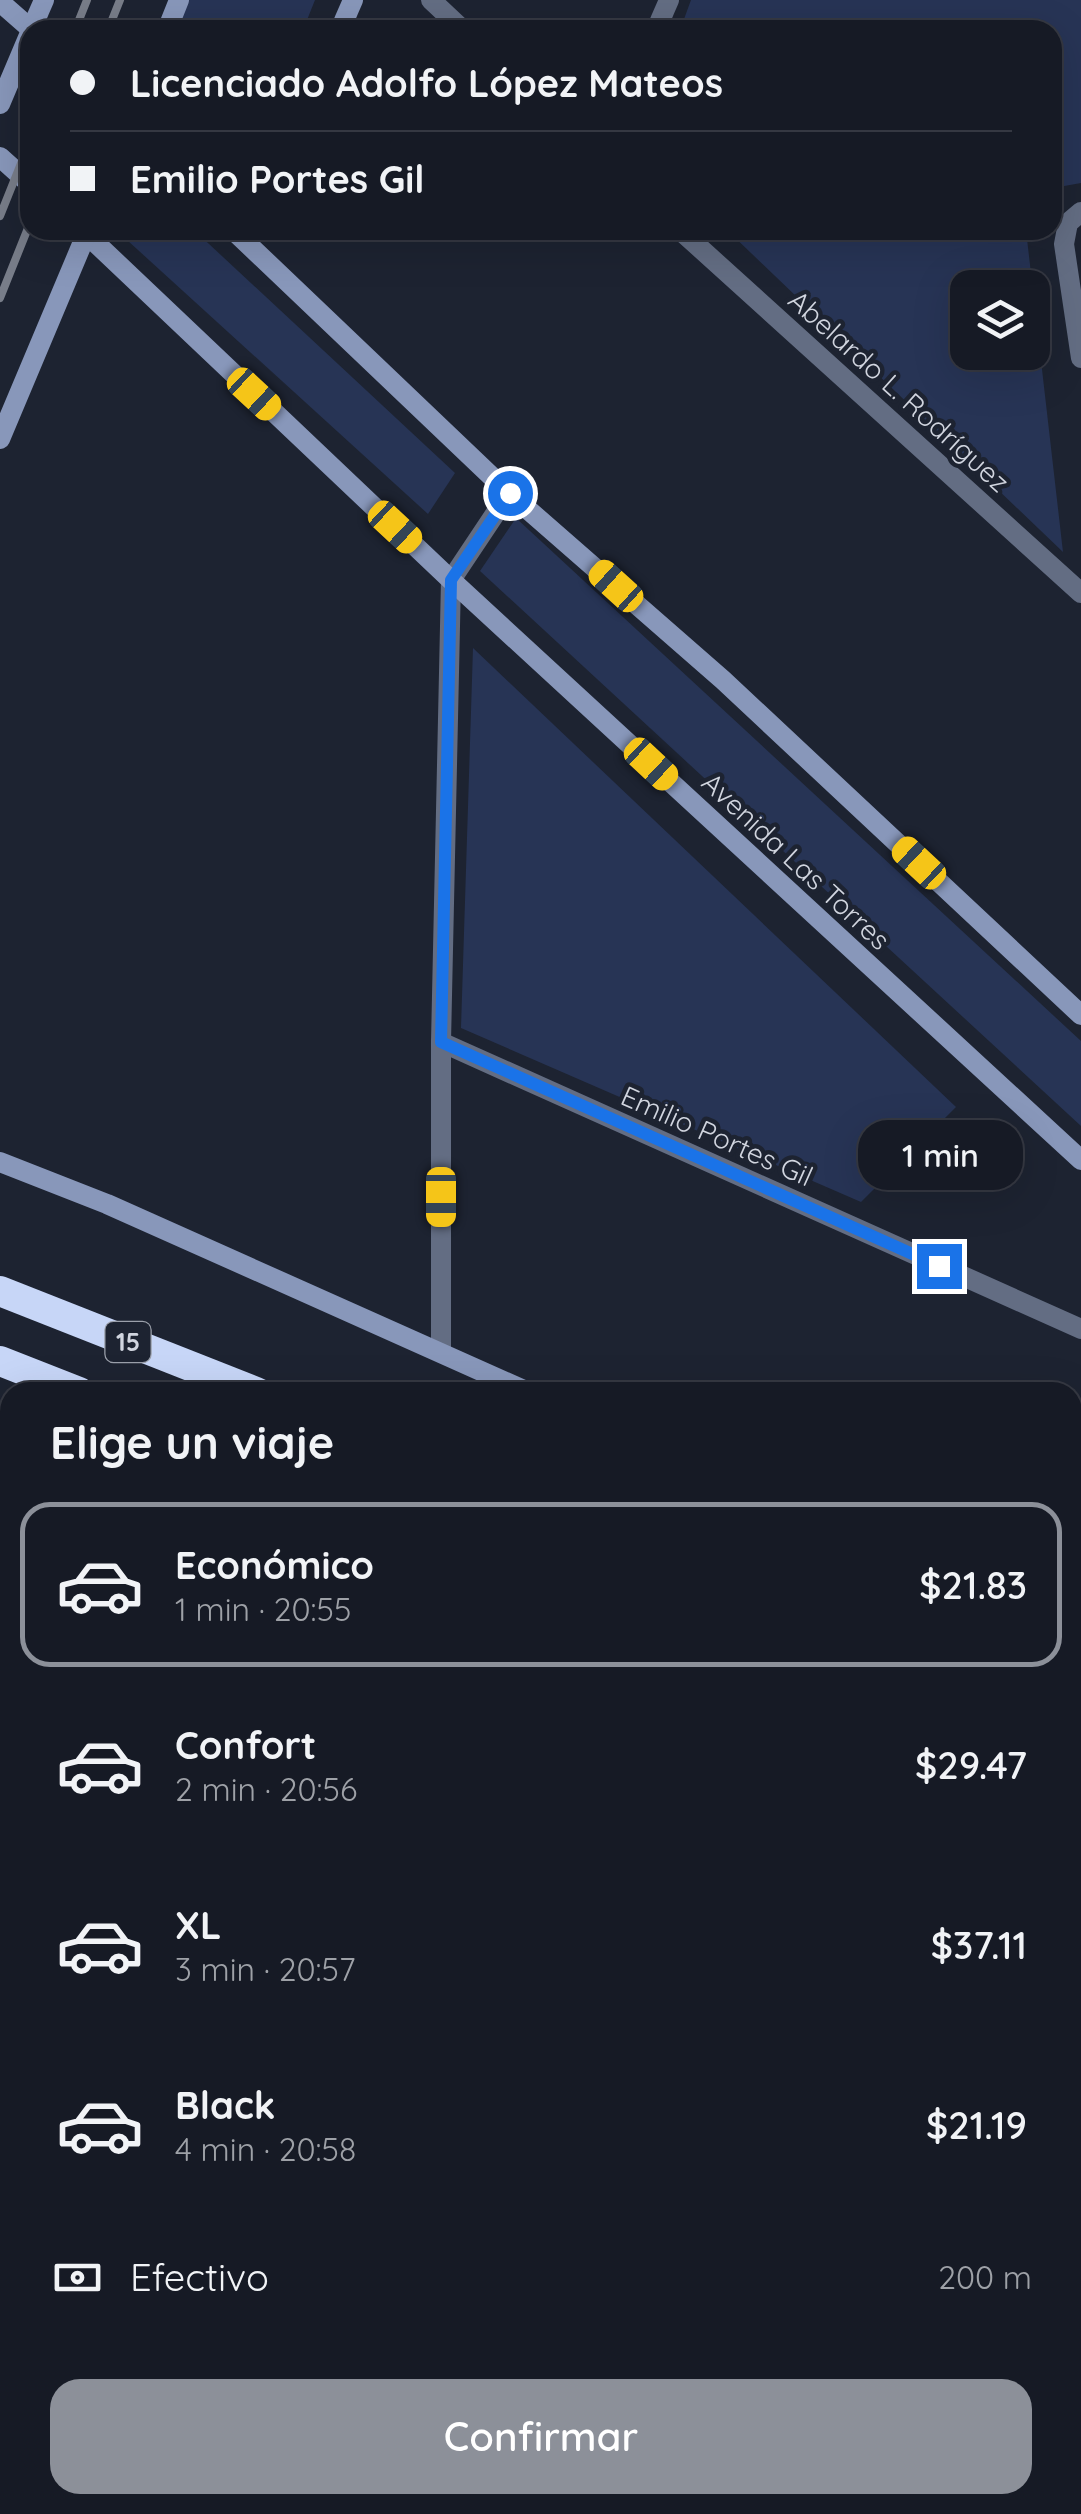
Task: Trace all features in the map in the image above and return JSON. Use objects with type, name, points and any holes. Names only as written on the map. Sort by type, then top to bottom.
[{"type":"highway","name":"15","points":[[0,1292],[230,1382]]},
{"type":"highway","name":"15","points":[[0,1361],[54,1382]]},
{"type":"street","points":[[431,0],[453,20]]},
{"type":"street","points":[[0,2],[20,21]]},
{"type":"street","points":[[0,104],[20,57]]},
{"type":"street","points":[[0,156],[20,175]]},
{"type":"street","points":[[1081,212],[1068,223],[1064,244],[1081,358]]},
{"type":"street","points":[[0,439],[82,240]]},
{"type":"street","name":"Avenida Las Torres","points":[[95,240],[451,580],[1081,1160]]},
{"type":"street","points":[[250,240],[510,493],[723,680],[1081,1015]]},
{"type":"street","name":"Abelardo L. Rodríguez","points":[[691,240],[1081,594]]},
{"type":"street","points":[[441,1352],[441,1042],[451,580],[510,493]]},
{"type":"street","name":"Emilio Portes Gil","points":[[441,1042],[1081,1330]]},
{"type":"street","points":[[0,1162],[107,1204],[506,1382]]},
{"type":"shaded area","points":[[185,0],[315,0],[307,20],[177,20]]},
{"type":"shaded area","points":[[691,0],[1081,0],[1081,183],[1062,186],[1062,20],[684,20]]},
{"type":"shaded area","points":[[127,240],[205,240],[455,473],[428,514]]},
{"type":"shaded area","points":[[737,240],[1027,240],[1031,270],[950,270],[950,370],[1042,370],[1063,552]]},
{"type":"shaded area","points":[[516,518],[1081,1041],[1081,1126],[480,571]]},
{"type":"shaded area","points":[[473,648],[956,1107],[861,1202],[461,1028]]},
{"type":"railway","points":[[79,20],[87,0]]},
{"type":"railway","points":[[112,20],[120,0]]},
{"type":"railway","points":[[0,216],[20,166]]},
{"type":"railway","points":[[0,298],[23,240]]},
{"type":"route","points":[[510,493],[451,580],[441,1042],[939,1266]]}]
